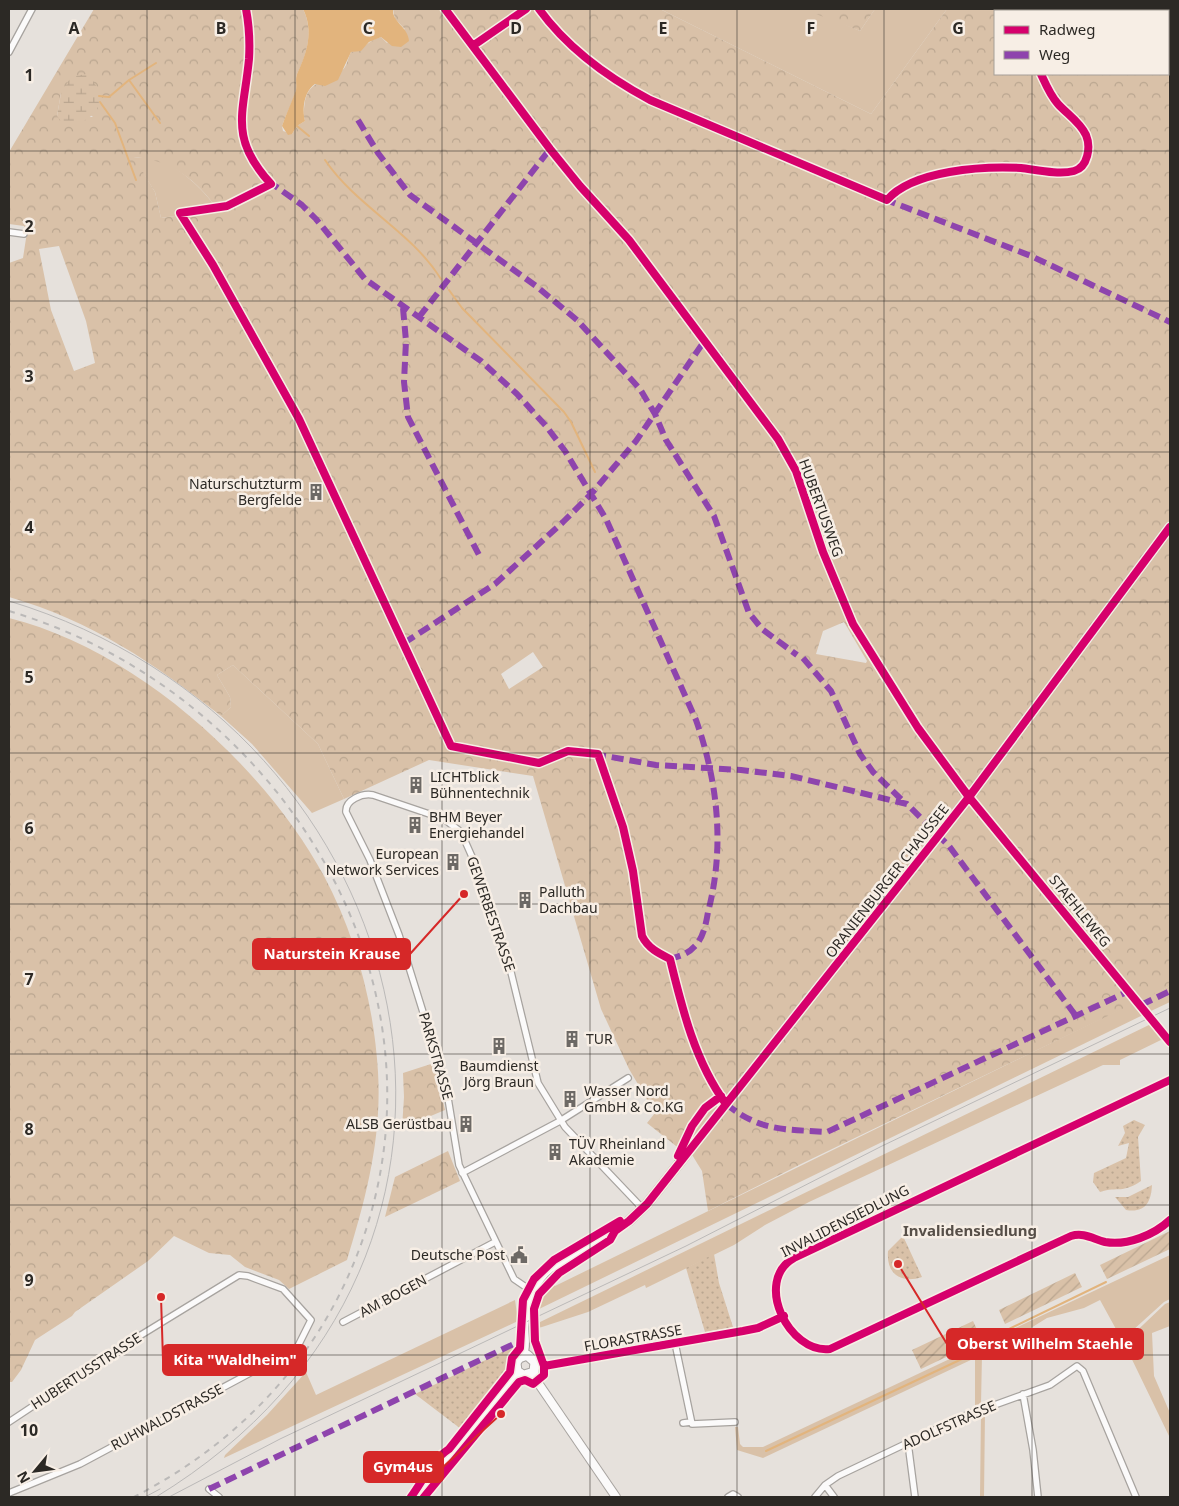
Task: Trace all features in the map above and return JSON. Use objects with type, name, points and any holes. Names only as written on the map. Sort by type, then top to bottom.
[{"type":"main road","name":"ORANIENBURGER CHAUSSEE","points":[[534,1291],[560,1263],[630,1222],[643,1209],[969,797],[1170,527]]},
{"type":"main road","points":[[418,1497],[490,1406],[516,1366],[517,1360],[522,1356],[525,1349],[524,1326],[534,1291]]},
{"type":"main road","points":[[527,1313],[532,1358],[530,1372]]},
{"type":"main road","points":[[522,1356],[532,1358]]},
{"type":"main road","points":[[516,1366],[530,1372],[616,1497]]},
{"type":"main road","points":[[490,1406],[516,1379],[530,1372]]},
{"type":"street","points":[[9,52],[32,9]]},
{"type":"street","points":[[9,232],[24,234]]},
{"type":"street","name":"HUBERTUSWEG","points":[[629,240],[741,387],[788,454],[803,488],[823,552],[853,624],[918,728],[969,797]]},
{"type":"street","name":"GEWERBESTRASSE","points":[[346,811],[347,805],[351,801],[370,794],[446,820],[461,832],[477,868],[508,960],[537,1081],[560,1121],[643,1209]]},
{"type":"street","name":"STAEHLEWEG","points":[[969,797],[1170,1042]]},
{"type":"street","name":"PARKSTRASSE","points":[[346,811],[370,860],[399,935],[446,1086],[455,1150],[462,1172],[515,1281],[534,1291]]},
{"type":"street","points":[[462,1172],[560,1121],[628,1078]]},
{"type":"street","name":"INVALIDENSIEDLUNG","points":[[1170,1080],[794,1258],[779,1270],[775,1282],[776,1297],[784,1316],[799,1340],[814,1348],[830,1349],[1071,1236],[1080,1234],[1104,1242],[1120,1243],[1151,1232],[1170,1220]]},
{"type":"street","name":"AM BOGEN","points":[[344,1322],[495,1242]]},
{"type":"street","name":"HUBERTUSSTRASSE","points":[[9,1422],[128,1343],[239,1275],[248,1276],[283,1289],[311,1319],[311,1323]]},
{"type":"street","name":"RUHWALDSTRASSE","points":[[9,1493],[80,1464],[293,1350],[298,1346],[311,1323]]},
{"type":"street","name":"FLORASTRASSE","points":[[530,1372],[735,1333]]},
{"type":"street","points":[[675,1343],[691,1422]]},
{"type":"street","name":"ADOLFSTRASSE","points":[[815,1497],[825,1485],[838,1476],[970,1414],[1050,1384],[1075,1367],[1081,1368],[1085,1376],[1136,1497]]},
{"type":"street","points":[[1023,1394],[1033,1448],[1038,1497]]},
{"type":"street","points":[[683,1423],[734,1422]]},
{"type":"street","points":[[908,1443],[915,1497]]},
{"type":"street","points":[[825,1485],[834,1497]]},
{"type":"street","points":[[209,1490],[219,1497]]},
{"type":"street","points":[[728,1497],[733,1494],[738,1497]]},
{"type":"green space","points":[[94,9],[303,9],[308,26],[308,42],[304,59],[296,76],[295,94],[282,126],[283,131],[292,134],[297,126],[305,121],[305,101],[310,89],[343,70],[351,52],[361,49],[372,40],[381,37],[387,43],[405,29],[395,19],[393,9],[660,9],[871,114],[947,9],[1170,9],[1170,986],[801,1164],[708,1211],[702,1171],[686,1145],[681,1150],[647,1123],[655,1113],[629,1069],[601,1009],[533,776],[429,760],[344,799],[318,744],[233,665],[217,675],[230,697],[231,707],[221,716],[146,661],[95,631],[68,618],[9,597],[9,263],[23,258],[27,232],[24,226],[9,224],[9,152]],"holes":[[[61,93],[93,117],[57,116]],[[134,157],[160,162],[182,173],[201,189],[218,210],[161,218],[155,192]],[[59,246],[86,321],[95,363],[74,371],[51,310],[39,249]],[[844,622],[867,661],[866,663],[816,654],[823,631]],[[533,652],[543,667],[509,689],[501,674]]]},
{"type":"green space","points":[[660,9],[809,9],[860,31],[875,9],[947,9],[871,114]]},
{"type":"green space","points":[[803,9],[875,9],[860,31]]},
{"type":"green space","points":[[86,74],[99,91],[100,100],[98,108],[86,120],[65,126],[57,116],[61,93],[71,77]]},
{"type":"green space","points":[[133,157],[151,158],[181,172],[198,186],[218,210],[161,218],[155,192]]},
{"type":"green space","points":[[9,618],[56,633],[102,656],[148,684],[190,717],[230,753],[267,793],[298,834],[324,876],[354,947],[368,996],[376,1047],[379,1096],[378,1120],[371,1168],[347,1260],[289,1289],[279,1280],[245,1267],[230,1255],[209,1253],[174,1236],[148,1261],[72,1316],[35,1340],[21,1370],[12,1382],[9,1382]]},
{"type":"green space","points":[[233,665],[318,744],[344,799],[312,813],[252,744],[221,716],[231,707],[230,697],[217,675]]},
{"type":"green space","points":[[1170,986],[1170,1002],[1151,1011],[1141,999]]},
{"type":"green space","points":[[1133,1003],[1143,1015],[537,1310],[540,1296],[552,1281],[555,1286]]},
{"type":"green space","points":[[1151,1024],[1163,1039],[1120,1060],[1120,1065],[1103,1065],[809,1202],[765,1225],[734,1245],[646,1288],[645,1285],[588,1312],[538,1328],[536,1324]]},
{"type":"green space","points":[[434,1063],[445,1110],[402,1128],[403,1073]]},
{"type":"green space","points":[[1134,1120],[1145,1125],[1138,1137],[1141,1181],[1125,1189],[1100,1192],[1093,1182],[1094,1173],[1126,1158],[1129,1143],[1118,1146],[1125,1133],[1123,1126]]},
{"type":"green space","points":[[448,1151],[460,1181],[385,1217],[395,1177]]},
{"type":"green space","points":[[1152,1185],[1148,1202],[1138,1210],[1126,1210],[1115,1197],[1128,1197]]},
{"type":"green space","points":[[1170,1231],[1170,1249],[1107,1279],[1100,1265]]},
{"type":"green space","points":[[903,1236],[922,1277],[914,1279],[901,1278],[892,1271],[888,1259],[888,1251]]},
{"type":"green space","points":[[714,1254],[719,1283],[733,1327],[705,1332],[686,1268]]},
{"type":"green space","points":[[1170,1255],[1170,1299],[1164,1302],[1122,1340],[1100,1300],[1084,1308],[1047,1318],[1026,1331],[1004,1338],[982,1355],[981,1404],[975,1407],[975,1358],[763,1458],[737,1450],[735,1427],[738,1427],[740,1444],[743,1447],[763,1447]]},
{"type":"green space","points":[[1075,1273],[1082,1287],[1005,1324],[999,1310]]},
{"type":"green space","points":[[515,1300],[518,1321],[224,1458],[306,1372],[316,1395]]},
{"type":"green space","points":[[1170,1302],[1170,1326],[1152,1333],[1154,1376],[1170,1413],[1170,1438],[1124,1343],[1165,1304]]},
{"type":"green space","points":[[973,1321],[982,1340],[921,1369],[912,1350]]},
{"type":"green space","points":[[519,1344],[510,1361],[510,1369],[461,1429],[415,1394]]},
{"type":"green space","points":[[985,1412],[984,1497],[980,1497],[981,1413]]},
{"type":"shaded area","points":[[303,9],[393,9],[395,18],[406,32],[409,41],[401,47],[392,46],[381,37],[369,42],[361,51],[351,52],[338,80],[325,86],[315,84],[311,87],[305,101],[305,121],[297,126],[292,134],[288,135],[282,126],[296,90],[296,76],[304,58],[309,34]]},
{"type":"waterway","points":[[99,96],[109,97],[129,80],[156,63]]},
{"type":"waterway","points":[[129,80],[160,123]]},
{"type":"waterway","points":[[100,102],[115,123],[136,180]]},
{"type":"waterway","points":[[297,126],[309,136]]},
{"type":"waterway","points":[[325,160],[352,192],[415,247],[441,279]]},
{"type":"waterway","points":[[449,290],[462,308],[564,412],[571,422],[595,472]]},
{"type":"waterway","points":[[984,1341],[1106,1282]]},
{"type":"waterway","points":[[766,1451],[981,1350]]},
{"type":"tram line","points":[[9,601],[151,666],[264,760],[343,876],[387,1006],[393,1141],[359,1273],[280,1394],[156,1497]]},
{"type":"tram line","points":[[169,1497],[280,1439],[686,1246],[882,1146],[1170,1008]]},
{"type":"tram line","points":[[145,1497],[160,1489]]},
{"type":"railway","points":[[9,611],[109,652],[197,712],[272,786],[330,873],[369,969],[387,1071],[380,1176],[346,1281],[328,1316],[284,1378],[258,1407],[230,1433],[200,1456],[168,1478],[134,1497]]},
{"type":"marked path","points":[[358,120],[378,153],[410,195],[536,286],[577,320],[640,389],[655,414],[666,440],[714,516],[749,613],[762,629],[797,655]]},
{"type":"marked path","points":[[419,317],[550,149]]},
{"type":"marked path","points":[[268,181],[302,205],[316,219],[365,279],[481,361],[517,394],[546,426],[565,451],[606,519],[696,720],[704,743],[714,791],[717,815],[716,864],[705,926],[700,940],[692,949],[670,959]]},
{"type":"marked path","points":[[884,199],[1031,256],[1170,322]]},
{"type":"marked path","points":[[403,308],[406,341],[404,382],[408,417],[479,555]]},
{"type":"marked path","points":[[404,643],[495,584],[592,493],[636,441],[705,340]]},
{"type":"marked path","points":[[803,658],[831,691],[860,754],[873,772],[905,803]]},
{"type":"marked path","points":[[594,754],[656,765],[741,770],[791,776],[907,804],[949,846],[1076,1016]]},
{"type":"marked path","points":[[726,1104],[751,1120],[762,1124],[786,1129],[827,1132],[1129,991]]},
{"type":"marked path","points":[[1141,1005],[1170,991]]},
{"type":"marked path","points":[[209,1489],[520,1341]]},
{"type":"cycle path","points":[[246,9],[249,27],[249,53],[242,124],[249,152],[271,184],[227,206],[180,213],[213,265],[299,419],[451,746],[539,763],[568,751],[598,754],[623,827],[633,871],[642,936],[650,947],[670,959],[679,996],[698,1053],[715,1088],[726,1104]]},
{"type":"cycle path","points":[[445,9],[550,149],[580,186],[629,240],[778,439],[796,471],[823,552],[853,624],[918,728],[969,797],[1170,1042]]},
{"type":"cycle path","points":[[474,45],[526,9]]},
{"type":"cycle path","points":[[539,9],[563,37],[589,61],[619,82],[650,100],[887,200],[899,190],[914,182],[950,172],[988,168],[1021,168],[1048,172],[1068,172],[1079,169],[1087,156],[1088,145],[1086,135],[1077,122],[1055,101],[1041,75]]},
{"type":"cycle path","points":[[424,1497],[519,1382],[525,1380],[533,1384],[544,1375],[544,1366],[535,1341],[534,1309],[539,1294],[559,1273],[610,1240],[615,1231],[647,1204],[969,797],[1170,527]]},
{"type":"cycle path","points":[[1170,1080],[794,1258],[782,1269],[777,1283],[777,1298],[781,1314],[801,1340],[815,1347],[830,1349],[1071,1236],[1088,1236],[1113,1243],[1131,1241],[1148,1235],[1170,1220]]},
{"type":"cycle path","points":[[678,1156],[692,1126],[705,1108],[721,1096]]},
{"type":"cycle path","points":[[411,1497],[432,1465],[449,1449],[510,1372],[512,1358],[520,1348],[523,1300],[534,1279],[554,1260],[620,1221]]},
{"type":"cycle path","points":[[544,1366],[758,1328],[784,1316]]},
{"type":"place","name":"Naturschutzturm Bergfelde","points":[[316,492]]},
{"type":"place","name":"LICHTblick Bühnentechnik","points":[[416,785]]},
{"type":"place","name":"BHM Beyer Energiehandel","points":[[415,825]]},
{"type":"place","name":"European Network Services","points":[[453,862]]},
{"type":"place","name":"Naturstein Krause","points":[[464,894]]},
{"type":"place","name":"Palluth Dachbau","points":[[525,900]]},
{"type":"place","name":"TUR","points":[[572,1039]]},
{"type":"place","name":"Baumdienst Jörg Braun","points":[[499,1046]]},
{"type":"place","name":"Wasser Nord GmbH & Co.KG","points":[[570,1099]]},
{"type":"place","name":"ALSB Gerüstbau","points":[[466,1124]]},
{"type":"place","name":"TÜV Rheinland Akademie","points":[[555,1152]]},
{"type":"place","name":"Deutsche Post","points":[[519,1255]]},
{"type":"place","name":"Oberst Wilhelm Staehle","points":[[898,1264]]},
{"type":"place","name":"Kita \"Waldheim\"","points":[[161,1297]]},
{"type":"place","name":"Gym4us","points":[[501,1414]]},
{"type":"district","name":"Invalidensiedlung","points":[[970,1231]]}]
